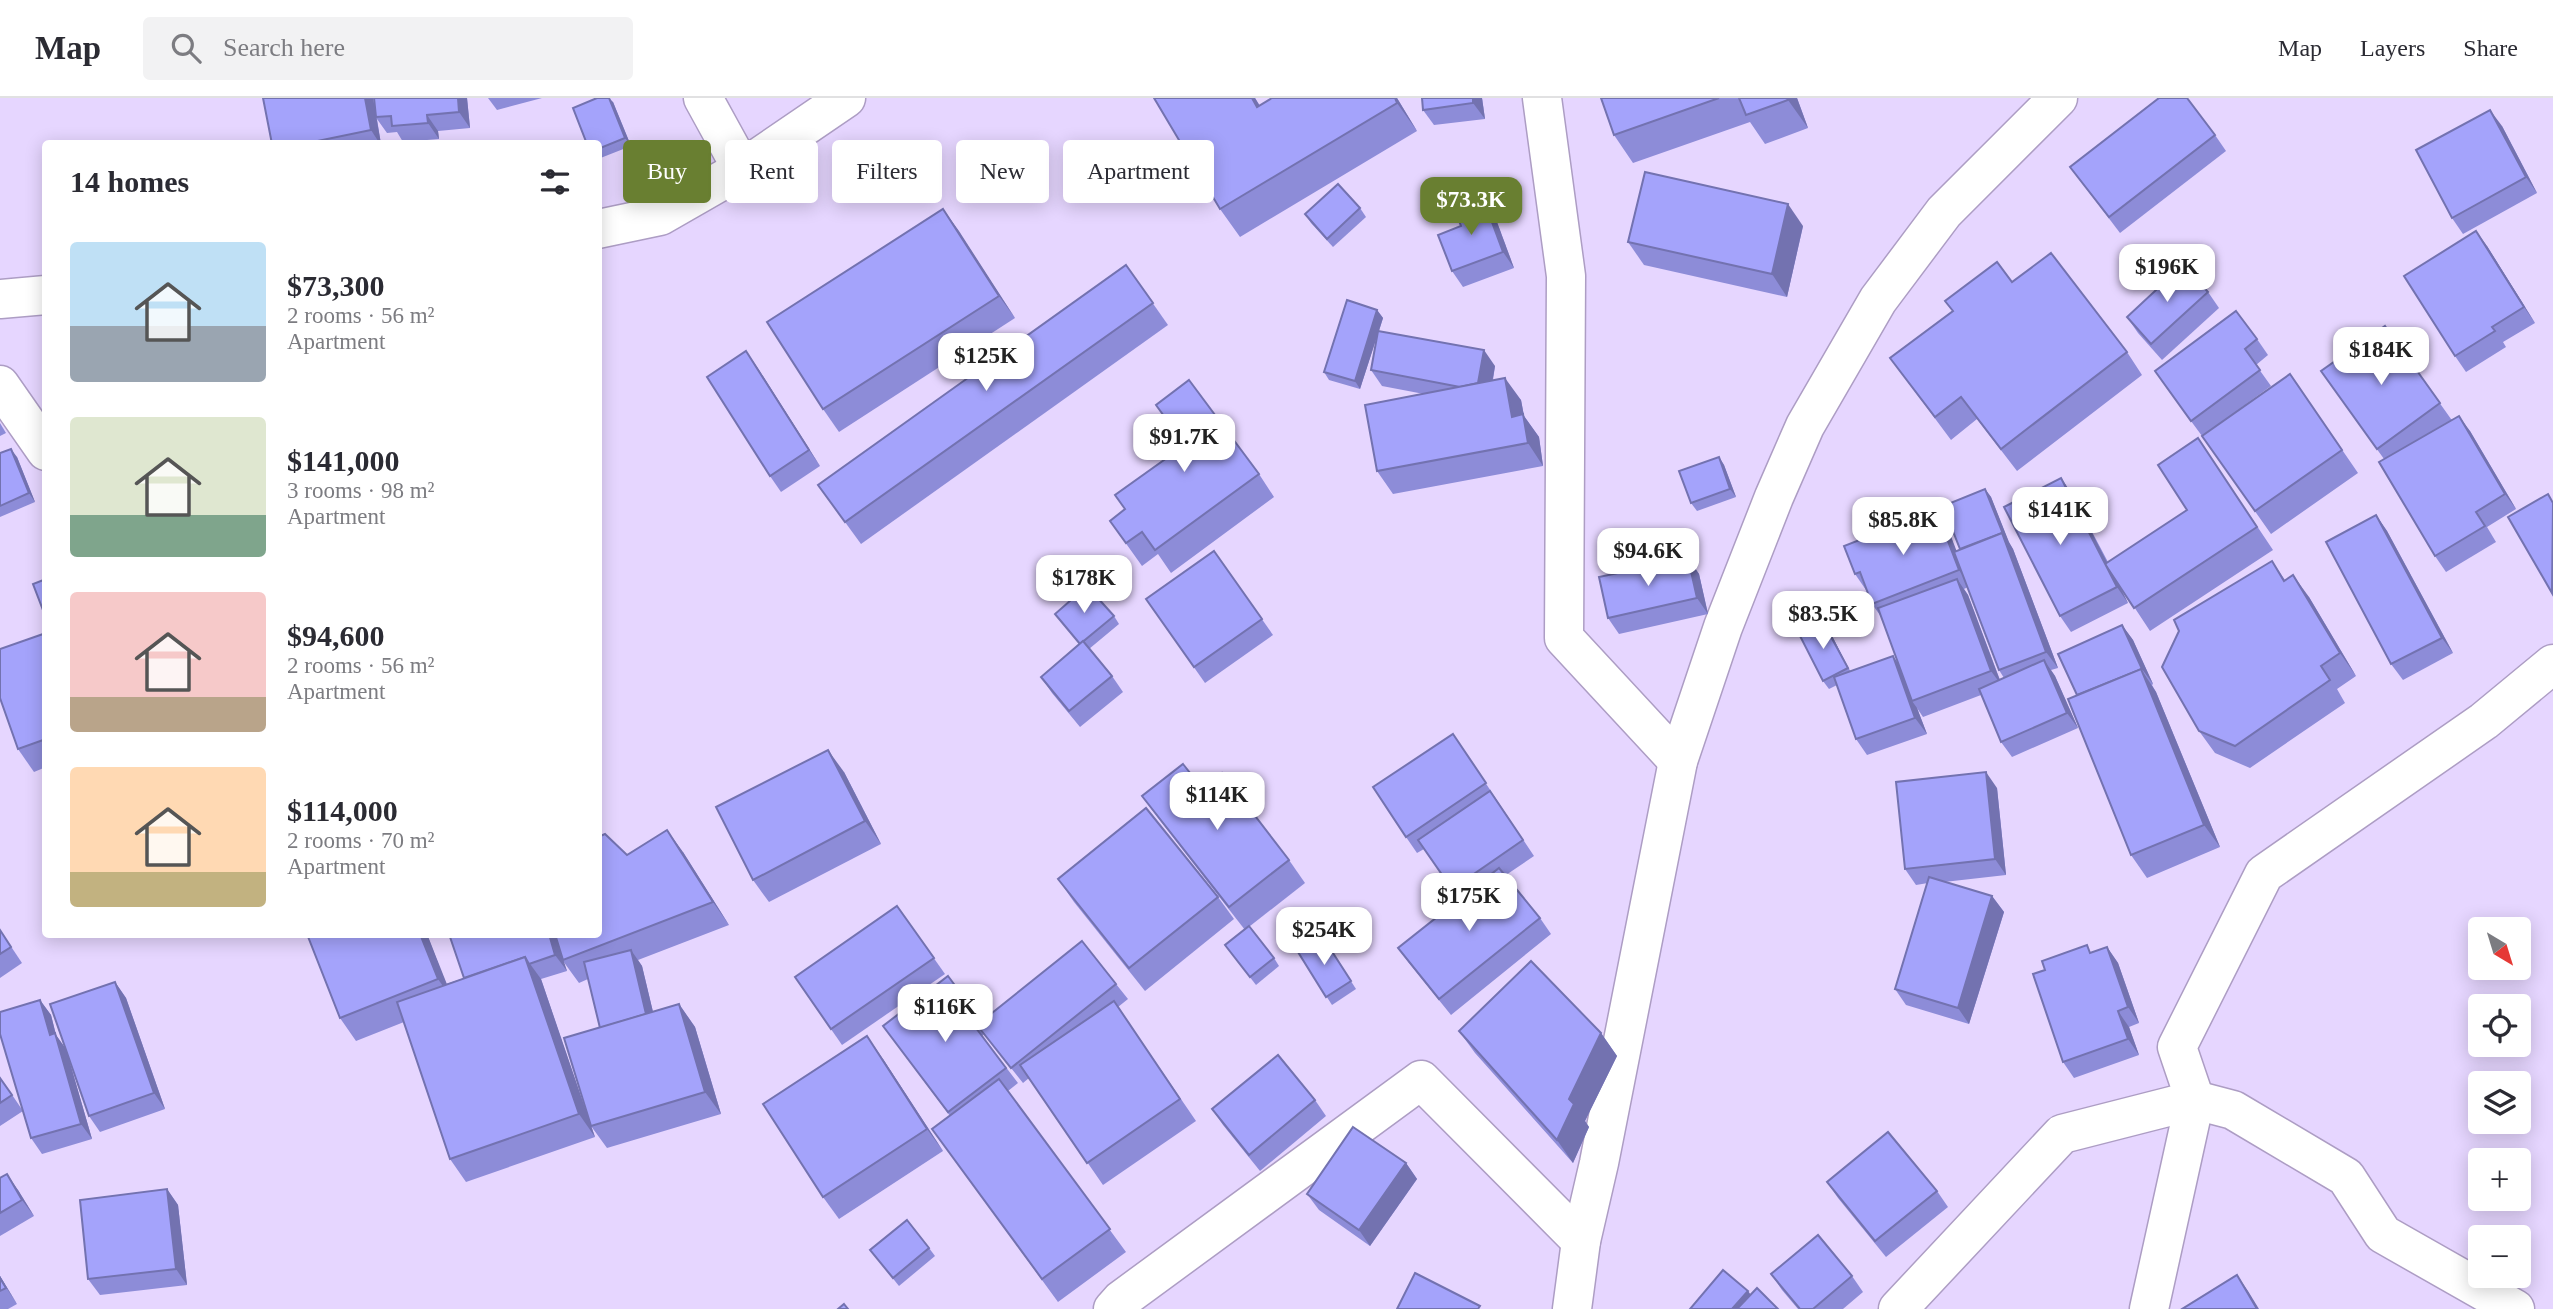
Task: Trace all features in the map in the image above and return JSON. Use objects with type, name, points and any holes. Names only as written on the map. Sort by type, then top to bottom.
[{"type":"street","points":[[703,98],[725,140]]},
{"type":"street","points":[[784,140],[846,98]]},
{"type":"street","points":[[1542,98],[1566,276],[1564,638],[1678,761]]},
{"type":"street","points":[[1572,1309],[1581,1241],[1600,1163],[1678,761],[1723,626],[1774,496],[1805,426],[1878,300],[1944,212],[2058,98]]},
{"type":"street","points":[[602,228],[660,216],[725,178]]},
{"type":"street","points":[[0,299],[42,295]]},
{"type":"street","points":[[0,385],[42,445]]},
{"type":"street","points":[[2149,1309],[2194,1100],[2177,1047],[2264,874],[2484,721],[2553,664]]},
{"type":"street","points":[[1113,1309],[1132,1292],[1422,1080],[1581,1241]]},
{"type":"street","points":[[1898,1309],[2062,1134],[2194,1100],[2233,1110],[2346,1177],[2383,1234],[2515,1309]]},
{"type":"building","points":[[263,98],[365,98],[371,130],[322,140],[271,140]]},
{"type":"building","points":[[374,98],[458,98],[459,112],[427,115],[428,123],[392,126],[391,116],[376,117]]},
{"type":"building","points":[[597,98],[609,98],[625,138],[602,147],[602,140],[585,140],[573,108]]},
{"type":"building","points":[[1154,98],[1252,98],[1257,107],[1272,98],[1395,98],[1397,103],[1220,209],[1214,199],[1214,140],[1179,140]]},
{"type":"building","points":[[1422,98],[1473,98],[1473,103],[1423,110]]},
{"type":"building","points":[[1601,98],[1719,98],[1614,135]]},
{"type":"building","points":[[1739,98],[1787,98],[1788,100],[1746,115]]},
{"type":"building","points":[[2159,98],[2187,98],[2215,135],[2109,217],[2070,167]]},
{"type":"building","points":[[2490,110],[2526,177],[2452,218],[2416,150]]},
{"type":"building","points":[[1645,172],[1788,204],[1772,274],[1628,242]]},
{"type":"building","points":[[1338,184],[1360,208],[1327,239],[1305,214]]},
{"type":"building","points":[[1483,198],[1503,252],[1452,271],[1438,235],[1461,226],[1454,208]]},
{"type":"building","points":[[943,209],[999,296],[823,409],[767,322]]},
{"type":"building","points":[[2476,231],[2524,307],[2492,327],[2495,331],[2455,356],[2404,276]]},
{"type":"building","points":[[2051,253],[2127,352],[2001,449],[1961,397],[1935,417],[1890,358],[1953,311],[1945,301],[1997,262],[2012,282]]},
{"type":"building","points":[[1126,265],[1153,303],[845,522],[818,485]]},
{"type":"building","points":[[2183,265],[2208,292],[2151,344],[2127,317]]},
{"type":"building","points":[[1347,300],[1377,310],[1355,381],[1324,372]]},
{"type":"building","points":[[2236,311],[2257,339],[2245,349],[2260,370],[2191,421],[2155,371]]},
{"type":"building","points":[[2385,326],[2440,403],[2377,449],[2321,371]]},
{"type":"building","points":[[1378,331],[1484,350],[1478,383],[1460,387],[1371,370]]},
{"type":"building","points":[[746,351],[809,450],[770,476],[707,377]]},
{"type":"building","points":[[2290,374],[2342,450],[2255,511],[2202,436]]},
{"type":"building","points":[[1505,378],[1512,417],[1523,414],[1528,443],[1377,471],[1365,405]]},
{"type":"building","points":[[1189,380],[1259,474],[1155,550],[1142,532],[1126,543],[1110,521],[1125,509],[1115,495],[1185,445],[1156,405]]},
{"type":"building","points":[[2459,416],[2505,494],[2476,512],[2485,526],[2435,556],[2379,462]]},
{"type":"building","points":[[2198,438],[2257,527],[2134,608],[2105,564],[2187,510],[2158,465]]},
{"type":"building","points":[[11,449],[29,493],[0,506],[0,453]]},
{"type":"building","points":[[1719,457],[1730,489],[1691,503],[1679,471]]},
{"type":"building","points":[[2061,478],[2117,587],[2060,616],[2004,507]]},
{"type":"building","points":[[1985,489],[2003,534],[1960,549],[1943,506]]},
{"type":"building","points":[[2548,494],[2553,503],[2552,593],[2508,517]]},
{"type":"building","points":[[1936,510],[1959,570],[1872,604],[1860,572],[1855,574],[1844,546]]},
{"type":"building","points":[[2376,515],[2442,638],[2391,664],[2326,542]]},
{"type":"building","points":[[2002,533],[2046,652],[1999,670],[1954,552]]},
{"type":"building","points":[[1214,551],[1262,619],[1194,667],[1146,599]]},
{"type":"building","points":[[1688,558],[1697,598],[1608,618],[1599,577]]},
{"type":"building","points":[[2272,561],[2284,581],[2293,575],[2340,653],[2321,666],[2330,680],[2235,746],[2199,731],[2162,667],[2179,631],[2174,620]]},
{"type":"building","points":[[1957,579],[1991,671],[1912,701],[1878,608]]},
{"type":"building","points":[[42,581],[42,608],[33,584]]},
{"type":"building","points":[[1087,586],[1114,616],[1080,644],[1055,614]]},
{"type":"building","points":[[1823,622],[1848,668],[1823,681],[1799,634]]},
{"type":"building","points":[[2122,625],[2142,669],[2077,695],[2058,654]]},
{"type":"building","points":[[42,634],[42,740],[18,749],[0,698],[0,649]]},
{"type":"building","points":[[1083,641],[1112,676],[1069,711],[1041,677]]},
{"type":"building","points":[[1893,656],[1915,718],[1856,739],[1834,677]]},
{"type":"building","points":[[2044,660],[2067,713],[2001,742],[1979,689]]},
{"type":"building","points":[[2141,669],[2204,825],[2131,855],[2068,699]]},
{"type":"building","points":[[1453,734],[1486,783],[1406,837],[1373,787]]},
{"type":"building","points":[[828,750],[865,821],[753,880],[716,807]]},
{"type":"building","points":[[1183,764],[1202,788],[1222,773],[1289,860],[1229,907],[1142,796]]},
{"type":"building","points":[[1986,772],[1995,859],[1905,869],[1896,782]]},
{"type":"building","points":[[1490,791],[1523,840],[1452,889],[1418,840]]},
{"type":"building","points":[[1146,808],[1218,897],[1129,968],[1058,879]]},
{"type":"building","points":[[667,830],[713,902],[563,960],[556,938],[602,938],[602,835],[605,834],[627,855]]},
{"type":"building","points":[[1499,868],[1540,918],[1439,999],[1398,948]]},
{"type":"building","points":[[1929,877],[1992,896],[1958,1008],[1895,989]]},
{"type":"building","points":[[897,906],[934,958],[831,1029],[795,977]]},
{"type":"building","points":[[1249,926],[1274,958],[1250,977],[1225,945]]},
{"type":"building","points":[[0,930],[11,947],[0,954]]},
{"type":"building","points":[[1322,936],[1351,981],[1326,997],[1298,952]]},
{"type":"building","points":[[309,938],[422,938],[438,979],[340,1018]]},
{"type":"building","points":[[450,938],[550,938],[555,955],[529,964],[525,957],[464,978]]},
{"type":"building","points":[[1082,941],[1116,984],[1011,1068],[977,1025]]},
{"type":"building","points":[[2087,945],[2090,953],[2107,947],[2128,1007],[2118,1011],[2128,1039],[2063,1062],[2033,974],[2045,970],[2042,961]]},
{"type":"building","points":[[631,950],[646,1014],[600,1028],[584,962]]},
{"type":"building","points":[[525,957],[579,1114],[450,1159],[397,1002]]},
{"type":"building","points":[[1531,961],[1601,1033],[1569,1099],[1574,1104],[1557,1140],[1459,1031]]},
{"type":"building","points":[[948,976],[977,1015],[970,1020],[1006,1068],[948,1112],[883,1026]]},
{"type":"building","points":[[115,982],[154,1093],[89,1116],[50,1004]]},
{"type":"building","points":[[40,1000],[50,1035],[55,1033],[81,1124],[31,1138],[0,1034],[0,1012]]},
{"type":"building","points":[[1114,1001],[1180,1099],[1087,1163],[1020,1065]]},
{"type":"building","points":[[679,1004],[705,1092],[591,1126],[564,1038]]},
{"type":"building","points":[[867,1036],[927,1129],[823,1197],[763,1104]]},
{"type":"building","points":[[1278,1055],[1315,1100],[1249,1155],[1212,1109]]},
{"type":"building","points":[[0,1078],[12,1095],[0,1103]]},
{"type":"building","points":[[999,1079],[1110,1229],[1042,1279],[932,1129]]},
{"type":"building","points":[[1353,1127],[1406,1163],[1359,1230],[1307,1194]]},
{"type":"building","points":[[1888,1132],[1937,1191],[1875,1241],[1827,1182]]},
{"type":"building","points":[[7,1174],[22,1200],[0,1213],[0,1178]]},
{"type":"building","points":[[167,1189],[176,1269],[88,1279],[80,1200]]},
{"type":"building","points":[[907,1220],[929,1248],[893,1278],[870,1250]]},
{"type":"building","points":[[1818,1235],[1852,1276],[1813,1309],[1800,1309],[1771,1274]]},
{"type":"building","points":[[1723,1270],[1748,1291],[1732,1309],[1690,1309]]},
{"type":"building","points":[[1415,1273],[1480,1306],[1478,1309],[1397,1309]]},
{"type":"building","points":[[2237,1275],[2257,1309],[2182,1309]]},
{"type":"building","points":[[0,1278],[6,1288],[0,1291]]},
{"type":"building","points":[[1757,1288],[1778,1309],[1737,1309]]}]
